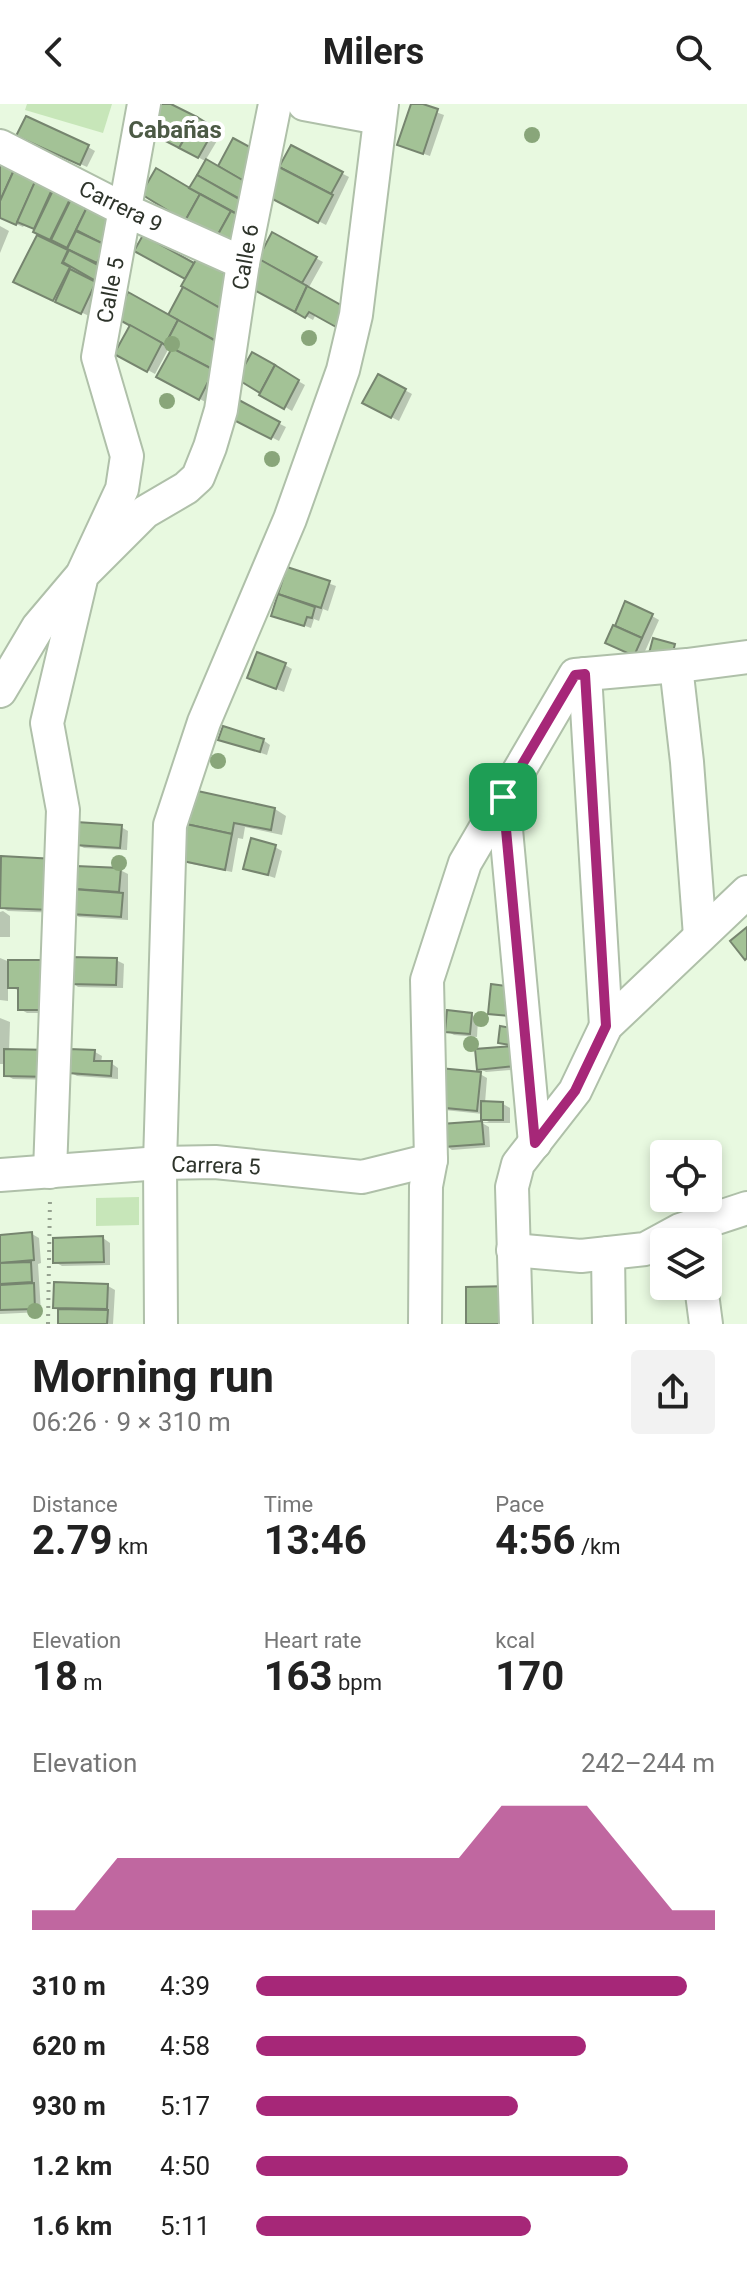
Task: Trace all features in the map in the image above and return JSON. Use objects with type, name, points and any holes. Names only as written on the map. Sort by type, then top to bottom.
[{"type":"street","name":"Calle 5","points":[[82,575],[122,489],[127,456],[98,357],[144,104]]},
{"type":"street","name":"Calle 6","points":[[82,575],[145,512],[186,488],[198,477],[221,410],[243,263],[275,104]]},
{"type":"street","points":[[161,1324],[160,1163],[170,825],[204,722],[290,519],[343,370],[356,315],[381,111],[304,104]]},
{"type":"street","name":"Carrera 9","points":[[0,146],[125,210],[243,263]]},
{"type":"street","points":[[0,691],[38,627],[82,575]]},
{"type":"street","points":[[50,1172],[63,810],[47,723],[82,575]]},
{"type":"street","points":[[425,1324],[426,1186],[431,1160],[427,980],[465,863],[575,675],[747,657]]},
{"type":"street","points":[[676,666],[687,762],[700,936]]},
{"type":"street","points":[[585,674],[606,1026]]},
{"type":"street","points":[[503,797],[535,1143]]},
{"type":"street","points":[[516,1324],[512,1187],[518,1164],[575,1091],[606,1026],[747,892]]},
{"type":"street","name":"Carrera 5","points":[[0,1175],[215,1162],[362,1177],[431,1160]]},
{"type":"street","points":[[705,1228],[747,1208]]},
{"type":"street","points":[[513,1250],[581,1256],[650,1247]]},
{"type":"street","points":[[608,1253],[609,1324]]},
{"type":"street","points":[[703,1300],[706,1324]]},
{"type":"path","points":[[48,1324],[50,1172]]},
{"type":"green space","points":[[27,104],[112,104],[103,133],[25,110]]},
{"type":"green space","points":[[139,1197],[139,1225],[96,1226],[96,1198]]},
{"type":"building","points":[[161,104],[171,104],[197,117],[179,148],[146,131]]},
{"type":"building","points":[[411,104],[438,109],[423,154],[397,145]]},
{"type":"building","points":[[26,116],[89,145],[80,165],[16,136]]},
{"type":"building","points":[[197,117],[215,128],[198,158],[179,148]]},
{"type":"building","points":[[233,138],[257,151],[242,180],[218,166]]},
{"type":"building","points":[[291,145],[343,172],[331,194],[279,167]]},
{"type":"building","points":[[206,159],[251,185],[242,200],[197,175]]},
{"type":"building","points":[[0,164],[14,170],[0,201]]},
{"type":"building","points":[[279,167],[333,195],[318,223],[265,195]]},
{"type":"building","points":[[156,168],[200,194],[185,221],[141,194]]},
{"type":"building","points":[[14,170],[36,180],[16,225],[0,218],[0,201]]},
{"type":"building","points":[[197,175],[244,202],[237,214],[189,188]]},
{"type":"building","points":[[37,177],[54,185],[34,229],[17,222]]},
{"type":"building","points":[[56,184],[73,193],[50,240],[33,232]]},
{"type":"building","points":[[74,193],[90,201],[67,248],[51,240]]},
{"type":"building","points":[[200,194],[231,211],[216,238],[185,221]]},
{"type":"building","points":[[89,203],[118,218],[105,245],[76,230]]},
{"type":"building","points":[[231,211],[250,222],[236,249],[216,238]]},
{"type":"building","points":[[76,231],[106,245],[97,263],[67,249]]},
{"type":"building","points":[[272,232],[317,257],[302,283],[258,259]]},
{"type":"building","points":[[37,235],[68,250],[62,263],[70,267],[53,301],[13,282]]},
{"type":"building","points":[[143,235],[194,263],[185,279],[134,251]]},
{"type":"building","points":[[69,250],[102,267],[96,281],[63,262]]},
{"type":"building","points":[[197,258],[236,280],[220,308],[181,286]]},
{"type":"building","points":[[259,259],[307,286],[295,312],[245,285]]},
{"type":"building","points":[[70,269],[96,282],[81,314],[55,302]]},
{"type":"building","points":[[307,286],[346,308],[336,327],[309,312],[305,318],[295,312]]},
{"type":"building","points":[[183,287],[232,315],[218,342],[168,315]]},
{"type":"building","points":[[128,292],[178,320],[165,345],[116,318]]},
{"type":"building","points":[[178,320],[226,347],[214,370],[165,345]]},
{"type":"building","points":[[130,325],[162,343],[147,372],[114,354]]},
{"type":"building","points":[[172,348],[214,370],[199,400],[156,377]]},
{"type":"building","points":[[252,352],[275,365],[260,393],[237,379]]},
{"type":"building","points":[[275,365],[299,380],[284,409],[259,395]]},
{"type":"building","points":[[378,374],[406,389],[391,418],[362,403]]},
{"type":"building","points":[[237,399],[280,422],[271,439],[228,417]]},
{"type":"building","points":[[287,567],[330,581],[321,608],[278,594]]},
{"type":"building","points":[[278,594],[315,607],[312,618],[307,617],[304,626],[271,616]]},
{"type":"building","points":[[625,601],[653,614],[642,638],[615,626]]},
{"type":"building","points":[[613,625],[642,638],[634,656],[605,643]]},
{"type":"building","points":[[653,638],[675,644],[670,664],[648,657]]},
{"type":"building","points":[[257,652],[286,663],[276,689],[247,678]]},
{"type":"building","points":[[223,726],[264,739],[260,752],[218,740]]},
{"type":"building","points":[[193,790],[275,808],[271,830],[234,823],[232,834],[186,824]]},
{"type":"building","points":[[76,822],[122,825],[120,848],[75,845]]},
{"type":"building","points":[[186,824],[232,834],[225,870],[178,860]]},
{"type":"building","points":[[251,838],[276,845],[268,875],[243,869]]},
{"type":"building","points":[[1,856],[55,859],[52,910],[0,908]]},
{"type":"building","points":[[76,866],[121,868],[119,892],[75,889]]},
{"type":"building","points":[[72,889],[123,893],[121,917],[70,914]]},
{"type":"building","points":[[747,927],[747,958],[745,960],[730,941]]},
{"type":"building","points":[[69,957],[117,958],[116,985],[69,984]]},
{"type":"building","points":[[8,960],[54,960],[53,1010],[18,1010],[18,988],[8,988]]},
{"type":"building","points":[[491,984],[514,987],[511,1016],[488,1014]]},
{"type":"building","points":[[447,1010],[472,1013],[470,1034],[445,1032]]},
{"type":"building","points":[[500,1026],[512,1028],[510,1045],[498,1043]]},
{"type":"building","points":[[514,1046],[516,1066],[477,1070],[475,1049]]},
{"type":"building","points":[[4,1049],[52,1050],[52,1077],[4,1076]]},
{"type":"building","points":[[69,1049],[95,1050],[94,1061],[112,1061],[111,1076],[68,1073]]},
{"type":"building","points":[[439,1068],[481,1072],[477,1111],[435,1107]]},
{"type":"building","points":[[481,1101],[503,1102],[503,1120],[481,1120]]},
{"type":"building","points":[[482,1121],[484,1144],[443,1147],[441,1124]]},
{"type":"building","points":[[32,1232],[34,1260],[0,1263],[0,1235]]},
{"type":"building","points":[[103,1236],[104,1262],[53,1263],[53,1238]]},
{"type":"building","points":[[31,1262],[32,1282],[0,1284],[0,1263]]},
{"type":"building","points":[[54,1282],[108,1284],[107,1309],[53,1308]]},
{"type":"building","points":[[34,1283],[35,1309],[0,1310],[0,1285]]},
{"type":"building","points":[[511,1286],[511,1324],[466,1324],[466,1287]]},
{"type":"building","points":[[58,1309],[108,1310],[107,1324],[58,1324]]},
{"type":"district","name":"Cabañas","points":[[175,130]]},
{"type":"route","points":[[585,674],[606,1026],[575,1091],[535,1143],[503,797],[575,675],[585,674]]}]
